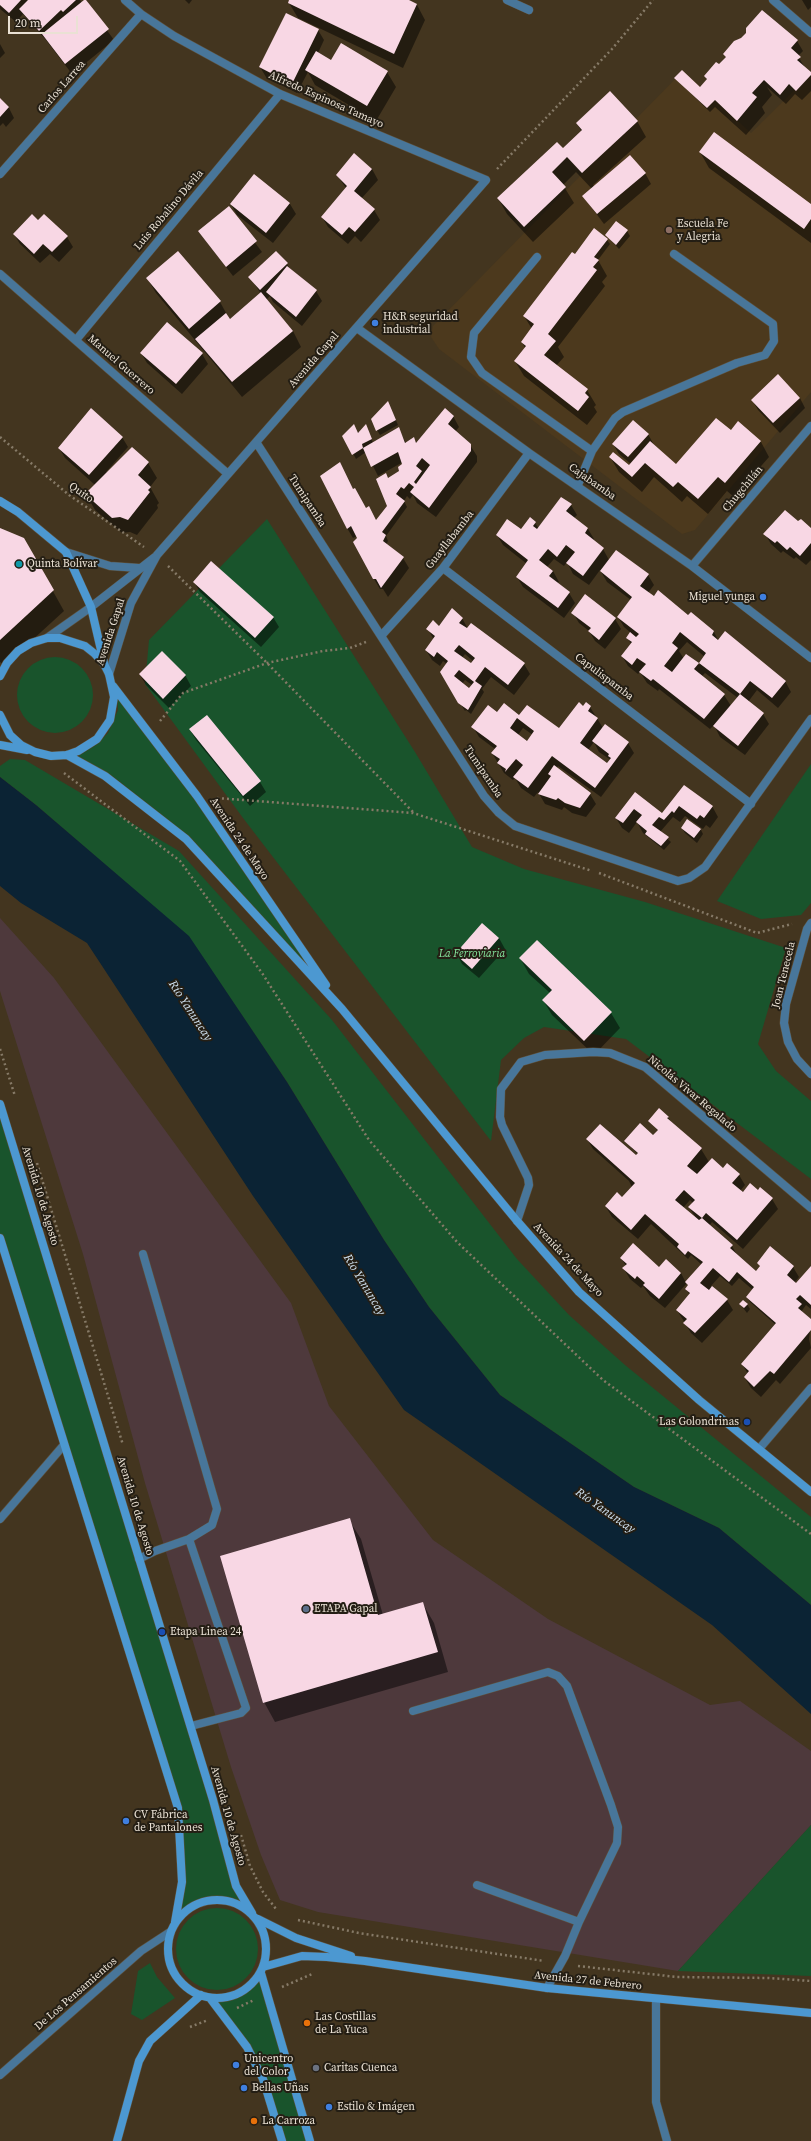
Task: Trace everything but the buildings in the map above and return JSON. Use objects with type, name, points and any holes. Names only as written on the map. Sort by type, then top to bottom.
[{"type":"main road","points":[[0,501],[18,512],[66,552],[91,607],[104,664]]},
{"type":"main road","points":[[0,676],[7,663],[18,651],[31,643],[46,638],[60,638],[85,646],[104,664],[110,674],[113,686],[113,709],[104,730],[88,746],[67,755],[51,756],[0,745]]},
{"type":"main road","name":"Avenida 24 de Mayo","points":[[113,686],[197,796],[342,1009]]},
{"type":"main road","points":[[0,715],[10,735],[21,745],[34,752]]},
{"type":"main road","name":"Avenida 24 de Mayo","points":[[67,755],[105,776],[186,839],[342,1009],[517,1221],[579,1292],[699,1400],[811,1492]]},
{"type":"main road","name":"Avenida 10 de Agosto","points":[[0,1104],[191,1726],[236,1886],[254,1915]]},
{"type":"main road","points":[[0,1238],[178,1808],[182,1882],[175,1922]]},
{"type":"main road","points":[[211,1899],[226,1900],[240,1904],[254,1915],[264,1931],[267,1952],[262,1970],[248,1988],[239,1993],[220,1998],[210,1998],[201,1995],[182,1984],[176,1975],[168,1954],[170,1932],[175,1922],[184,1911],[197,1903],[211,1899]]},
{"type":"main road","name":"Avenida 27 de Febrero","points":[[254,1915],[296,1938],[365,1960]]},
{"type":"main road","name":"Avenida 27 de Febrero","points":[[262,1970],[302,1956],[365,1960],[547,1988],[811,2013]]},
{"type":"main road","points":[[262,1970],[310,2141]]},
{"type":"main road","points":[[117,2141],[139,2061],[150,2041],[201,1995]]},
{"type":"main road","points":[[210,1998],[247,2047],[262,2079],[282,2141]]},
{"type":"street","name":"Alfredo Espinosa Tamayo","points":[[125,0],[140,14],[174,36],[280,94],[486,180]]},
{"type":"street","points":[[507,0],[529,10]]},
{"type":"street","points":[[773,0],[811,33]]},
{"type":"street","name":"Carlos Larrea","points":[[0,174],[140,14]]},
{"type":"street","name":"Luis Robalino Dávila","points":[[76,340],[280,94]]},
{"type":"street","name":"Avenida Gapal","points":[[110,674],[131,603],[157,555],[486,180]]},
{"type":"street","points":[[578,486],[592,451],[615,418],[623,412],[737,363],[765,355],[774,341],[773,324],[674,254]]},
{"type":"street","points":[[537,257],[474,333],[471,357],[482,374],[592,451]]},
{"type":"street","name":"Manuel Guerrero","points":[[0,274],[228,474]]},
{"type":"street","name":"Cajabamba","points":[[357,328],[530,453],[692,566],[811,658]]},
{"type":"street","name":"Chugchilán","points":[[692,566],[811,426]]},
{"type":"street","name":"Tumipamba","points":[[256,442],[484,796],[499,813],[515,826],[678,881],[689,878],[705,867],[811,719]]},
{"type":"street","name":"Guayllabamba","points":[[381,636],[443,568],[530,453]]},
{"type":"street","points":[[66,552],[110,566],[139,568]]},
{"type":"street","name":"Avenida Gapal","points":[[46,638],[91,607],[157,555]]},
{"type":"street","name":"Capulispamba","points":[[443,568],[751,804]]},
{"type":"street","name":"Joan Tenecela","points":[[809,926],[786,1004],[784,1023],[788,1042],[797,1059],[811,1074]]},
{"type":"street","name":"Nicolás Vivar Regalado","points":[[517,1221],[529,1185],[528,1178],[502,1125],[500,1117],[501,1089],[521,1062],[545,1055],[593,1052],[610,1053],[645,1066],[811,1208]]},
{"type":"street","points":[[139,1559],[155,1551],[189,1539],[212,1525],[217,1509],[143,1254]]},
{"type":"street","points":[[759,1449],[811,1388]]},
{"type":"street","points":[[0,1519],[64,1446]]},
{"type":"street","points":[[189,1539],[246,1708],[241,1713],[191,1726]]},
{"type":"street","points":[[413,1711],[548,1672],[558,1676],[567,1686],[618,1826],[617,1843],[579,1922],[561,1964],[547,1988]]},
{"type":"street","points":[[477,1885],[579,1922]]},
{"type":"street","name":"De Los Pensamientos","points":[[0,2075],[141,1952],[170,1932]]},
{"type":"street","points":[[656,1999],[656,2102],[667,2141]]},
{"type":"path","points":[[486,180],[612,49],[653,0]]},
{"type":"path","name":"Quito","points":[[0,437],[69,495],[157,555],[267,663],[413,813]]},
{"type":"path","points":[[149,734],[183,693],[267,663],[324,651],[350,648],[381,636]]},
{"type":"path","points":[[58,769],[180,861],[262,973],[368,1140],[458,1242],[603,1380],[811,1534]]},
{"type":"path","points":[[197,796],[413,813],[596,872],[757,933],[794,923],[809,926]]},
{"type":"path","points":[[0,1049],[17,1101]]},
{"type":"path","points":[[36,1161],[123,1446]]},
{"type":"path","points":[[239,1828],[250,1866],[263,1892],[275,1909],[281,1913]]},
{"type":"path","points":[[295,1919],[359,1933],[561,1964],[677,1977],[769,1978],[811,1981]]},
{"type":"shaded area","name":"Escuela Fe y Alegria","points":[[683,71],[751,133],[811,74],[811,392],[695,530],[682,534],[439,349],[431,337],[433,326]]},
{"type":"shaded area","points":[[0,918],[54,978],[291,1303],[329,1406],[433,1540],[548,1619],[710,1705],[740,1701],[811,1751],[811,1825],[678,1971],[318,1912],[280,1900],[261,1855],[231,1767],[145,1483],[83,1254],[0,991]]},
{"type":"green space","name":"La Ferroviaria","points":[[267,519],[415,752],[472,847],[524,869],[645,902],[786,948],[758,1044],[776,1071],[811,1101],[811,1179],[626,1039],[544,1027],[524,1038],[501,1060],[491,1141],[243,818],[145,684],[149,640]]},
{"type":"green space","points":[[55,657],[69,660],[82,668],[90,681],[93,695],[90,709],[82,722],[69,730],[55,733],[41,730],[28,722],[20,709],[17,695],[20,681],[28,668],[41,660]]},
{"type":"green space","points":[[117,697],[196,801],[316,976],[190,837],[111,775],[78,756],[96,745],[108,733],[118,710]]},
{"type":"green space","points":[[10,759],[25,760],[179,851],[332,1020],[517,1259],[569,1315],[625,1365],[811,1517],[811,1605],[719,1528],[634,1487],[500,1395],[429,1307],[384,1240],[287,1082],[189,937],[36,805],[0,777],[0,766]]},
{"type":"green space","points":[[811,764],[811,903],[801,915],[761,919],[717,901]]},
{"type":"green space","points":[[0,1105],[236,1886],[252,1913],[240,1904],[226,1900],[211,1899],[197,1903],[184,1911],[175,1922],[182,1882],[178,1808],[0,1238]]},
{"type":"green space","points":[[811,1825],[811,1976],[678,1971]]},
{"type":"green space","points":[[209,1908],[225,1908],[240,1915],[251,1926],[258,1941],[258,1957],[255,1965],[246,1978],[233,1987],[225,1990],[209,1990],[194,1983],[183,1972],[176,1957],[176,1941],[183,1926],[194,1915]]},
{"type":"green space","points":[[150,1963],[157,1977],[175,1998],[142,2020],[131,2014],[138,1971]]},
{"type":"green space","points":[[261,1973],[310,2141],[282,2141],[247,2047],[210,1998],[220,1998],[239,1993],[248,1988]]},
{"type":"water","name":"Río Yanuncay","points":[[0,777],[36,805],[189,936],[287,1082],[384,1240],[429,1307],[500,1395],[634,1487],[719,1528],[811,1605],[811,1714],[712,1625],[404,1410],[253,1196],[87,943],[21,903],[0,886]]},
{"type":"place","name":"Escuela Fe y Alegria","points":[[669,230]]},
{"type":"place","name":"H&R seguridad industrial","points":[[375,323]]},
{"type":"place","name":"Quinta Bolívar","points":[[19,564]]},
{"type":"place","name":"Miguel yunga","points":[[763,597]]},
{"type":"place","name":"Las Golondrinas","points":[[747,1422]]},
{"type":"place","name":"ETAPA Gapal","points":[[306,1609]]},
{"type":"place","name":"Etapa Linea 24","points":[[162,1632]]},
{"type":"place","name":"CV Fábrica de Pantalones","points":[[126,1821]]},
{"type":"place","name":"Las Costillas de La Yuca","points":[[307,2023]]},
{"type":"place","name":"Unicentro del Color","points":[[236,2065]]},
{"type":"place","name":"Caritas Cuenca","points":[[316,2068]]},
{"type":"place","name":"Bellas Uñas","points":[[244,2088]]},
{"type":"place","name":"Estilo & Imágen","points":[[329,2107]]},
{"type":"place","name":"La Carroza","points":[[254,2121]]}]
